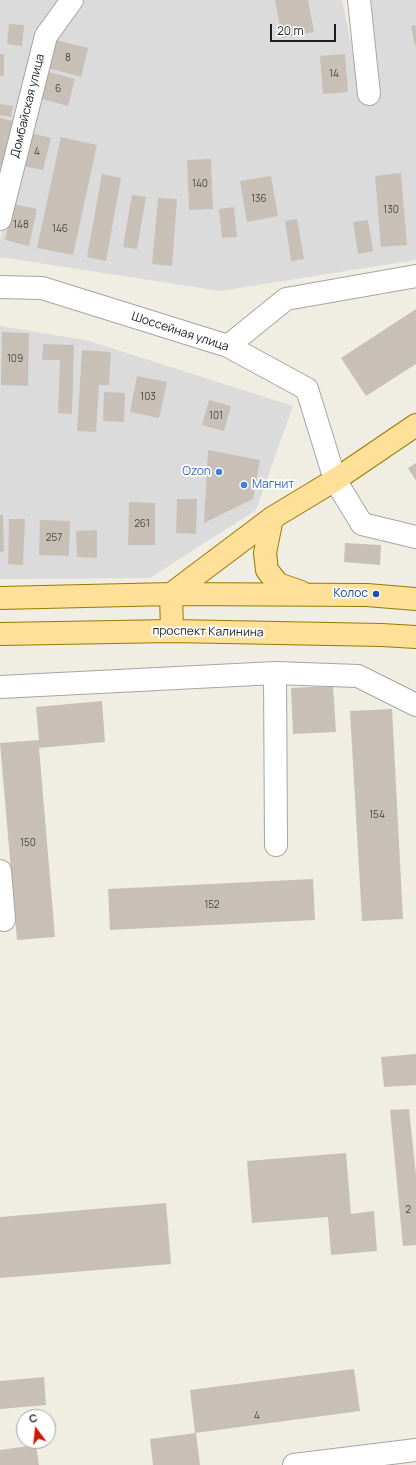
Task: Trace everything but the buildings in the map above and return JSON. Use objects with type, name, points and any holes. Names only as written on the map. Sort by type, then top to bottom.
[{"type":"main road","points":[[171,594],[272,518],[336,480],[416,425]]},
{"type":"main road","points":[[272,518],[265,554],[267,570],[278,584],[312,595]]},
{"type":"main road","points":[[171,594],[172,631]]},
{"type":"main road","points":[[0,598],[171,594],[367,596],[416,599]]},
{"type":"main road","name":"проспект Калинина","points":[[0,634],[172,631],[375,634],[416,637]]},
{"type":"street","name":"Домбайская улица","points":[[0,219],[46,36],[72,0]]},
{"type":"street","points":[[359,0],[369,94]]},
{"type":"street","points":[[228,346],[286,300],[416,276]]},
{"type":"street","name":"Шоссейная улица","points":[[0,287],[42,288],[228,346],[307,388],[336,480],[362,524],[416,537]]},
{"type":"street","points":[[0,687],[275,673],[358,676],[416,705]]},
{"type":"street","points":[[275,673],[276,845]]},
{"type":"street","points":[[0,871],[4,920]]},
{"type":"street","points":[[294,1465],[416,1450]]},
{"type":"shaded area","points":[[0,0],[60,0],[38,27],[0,176]]},
{"type":"shaded area","points":[[82,0],[342,0],[364,105],[379,102],[371,0],[416,0],[416,260],[220,291],[0,257],[0,240],[51,38]]},
{"type":"shaded area","points":[[0,326],[86,340],[293,406],[256,510],[150,578],[0,579]]},
{"type":"place","name":"Ozon","points":[[219,472]]},
{"type":"place","name":"Магнит","points":[[244,485]]},
{"type":"place","name":"Колос","points":[[376,594]]}]
